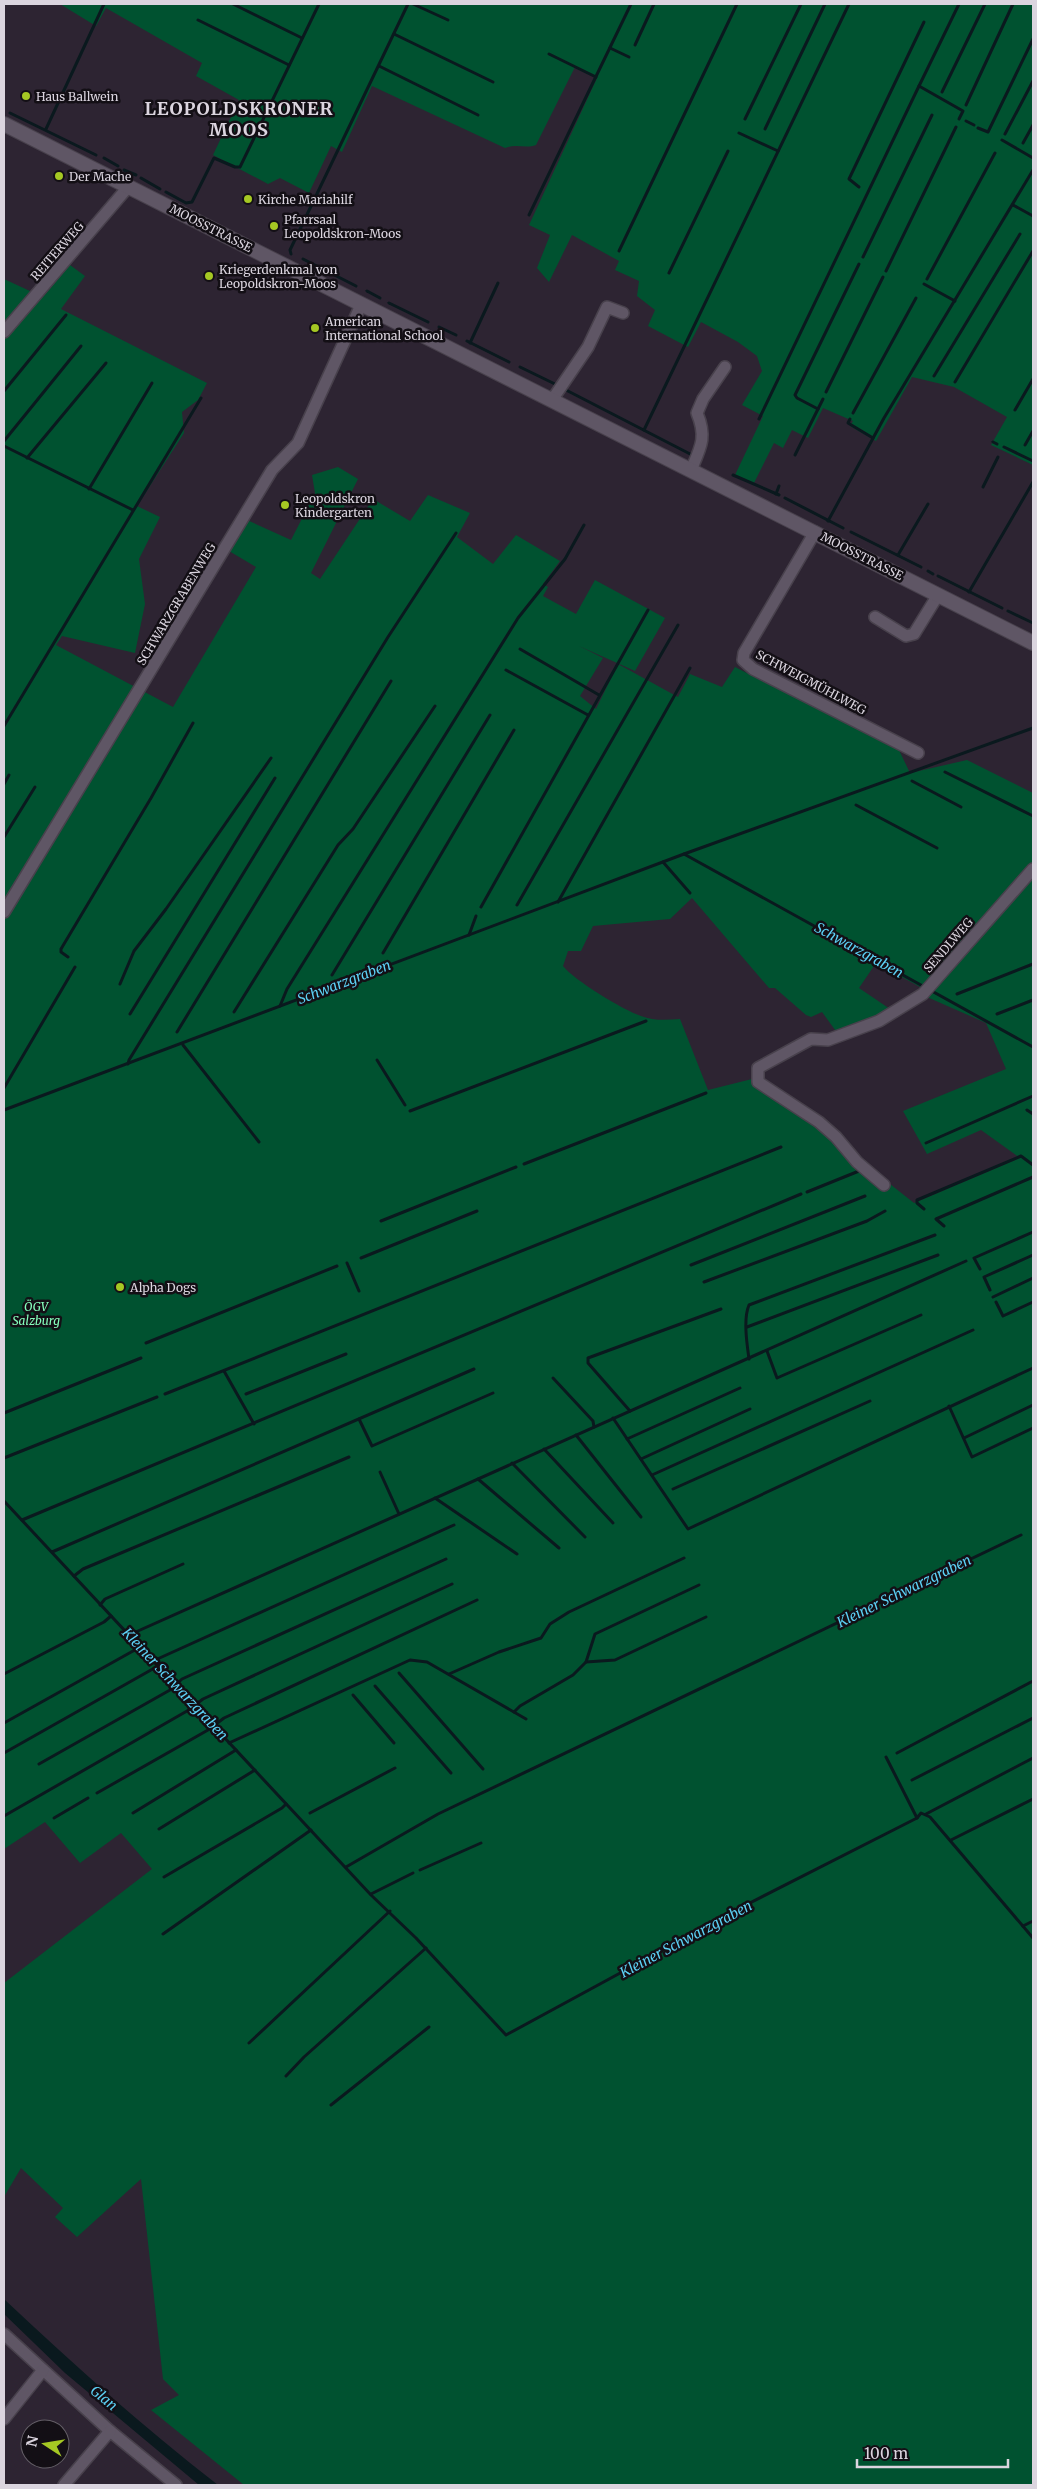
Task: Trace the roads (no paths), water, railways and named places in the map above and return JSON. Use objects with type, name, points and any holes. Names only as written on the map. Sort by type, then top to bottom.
[{"type":"street","name":"MOOSSTRASSE","points":[[4,124],[1033,643]]},
{"type":"street","name":"REITERWEG","points":[[4,332],[129,186]]},
{"type":"street","name":"SCHWARZGRABENWEG","points":[[4,912],[272,470],[298,443],[362,305]]},
{"type":"street","points":[[552,400],[588,347],[607,307],[623,313]]},
{"type":"street","points":[[691,470],[702,446],[703,428],[697,413],[703,399],[725,366]]},
{"type":"street","name":"SCHWEIGMÜHLWEG","points":[[815,532],[744,653],[743,660],[753,669],[918,753]]},
{"type":"street","points":[[875,617],[906,636],[914,634],[938,595]]},
{"type":"street","name":"SENDLWEG","points":[[884,1185],[857,1162],[836,1137],[820,1122],[758,1082],[758,1068],[811,1039],[828,1040],[879,1021],[923,994],[1033,869]]},
{"type":"street","points":[[4,2334],[110,2431],[176,2485]]},
{"type":"street","points":[[4,2419],[43,2370]]},
{"type":"street","points":[[64,2485],[110,2431]]},
{"type":"water","name":"Glan","points":[[4,2299],[109,2395],[218,2485],[199,2485],[65,2373],[4,2314]]},
{"type":"waterway","points":[[46,129],[104,4]]},
{"type":"waterway","points":[[233,4],[302,38]]},
{"type":"waterway","points":[[166,192],[186,203],[192,202],[214,158],[235,167],[240,167],[319,4]]},
{"type":"waterway","points":[[291,254],[290,250],[408,4]]},
{"type":"waterway","points":[[413,4],[448,20]]},
{"type":"waterway","points":[[529,215],[631,4]]},
{"type":"waterway","points":[[635,45],[654,4]]},
{"type":"waterway","points":[[619,251],[737,4]]},
{"type":"waterway","points":[[745,119],[801,4]]},
{"type":"waterway","points":[[765,129],[825,4]]},
{"type":"waterway","points":[[644,430],[849,4]]},
{"type":"waterway","points":[[959,4],[919,86],[963,111],[959,119]]},
{"type":"waterway","points":[[942,92],[985,4]]},
{"type":"waterway","points":[[966,105],[1013,4]]},
{"type":"waterway","points":[[198,20],[289,65]]},
{"type":"waterway","points":[[859,187],[849,179],[924,22]]},
{"type":"waterway","points":[[394,34],[493,82]]},
{"type":"waterway","points":[[978,128],[988,132],[1033,39]]},
{"type":"waterway","points":[[610,48],[629,57]]},
{"type":"waterway","points":[[549,54],[596,77]]},
{"type":"waterway","points":[[379,66],[478,115]]},
{"type":"waterway","points":[[1005,134],[1033,81]]},
{"type":"waterway","points":[[759,419],[919,86]]},
{"type":"waterway","points":[[10,113],[96,155]]},
{"type":"waterway","points":[[863,257],[932,115]]},
{"type":"waterway","points":[[966,121],[974,125]]},
{"type":"waterway","points":[[1023,143],[1033,125]]},
{"type":"waterway","points":[[886,271],[956,127]]},
{"type":"waterway","points":[[739,133],[778,151]]},
{"type":"waterway","points":[[1002,140],[1033,158]]},
{"type":"waterway","points":[[669,273],[728,151]]},
{"type":"waterway","points":[[927,279],[995,153]]},
{"type":"waterway","points":[[104,158],[118,166]]},
{"type":"waterway","points":[[124,170],[136,175]]},
{"type":"waterway","points":[[828,521],[884,418],[1033,170]]},
{"type":"waterway","points":[[141,178],[160,189]]},
{"type":"waterway","points":[[1013,205],[1033,216]]},
{"type":"waterway","points":[[934,376],[1020,234]]},
{"type":"waterway","points":[[955,382],[1033,251]]},
{"type":"waterway","points":[[303,259],[356,286]]},
{"type":"waterway","points":[[818,409],[797,398],[795,395],[859,264]]},
{"type":"waterway","points":[[826,392],[883,277]]},
{"type":"waterway","points":[[470,343],[498,283]]},
{"type":"waterway","points":[[924,284],[955,301]]},
{"type":"waterway","points":[[367,291],[380,298]]},
{"type":"waterway","points":[[853,413],[916,298]]},
{"type":"waterway","points":[[389,303],[428,322]]},
{"type":"waterway","points":[[4,391],[66,315]]},
{"type":"waterway","points":[[439,327],[456,335]]},
{"type":"waterway","points":[[467,341],[509,362]]},
{"type":"waterway","points":[[4,441],[81,346]]},
{"type":"waterway","points":[[27,458],[106,363]]},
{"type":"waterway","points":[[520,367],[557,385]]},
{"type":"waterway","points":[[1015,410],[1033,379]]},
{"type":"waterway","points":[[89,489],[152,383]]},
{"type":"waterway","points":[[566,390],[694,456]]},
{"type":"waterway","points":[[4,726],[201,398]]},
{"type":"waterway","points":[[795,455],[823,399]]},
{"type":"waterway","points":[[850,419],[848,423],[873,438]]},
{"type":"waterway","points":[[1025,445],[1033,431]]},
{"type":"waterway","points":[[993,442],[997,444]]},
{"type":"waterway","points":[[4,446],[133,510]]},
{"type":"waterway","points":[[1004,447],[1033,461]]},
{"type":"waterway","points":[[983,487],[998,457]]},
{"type":"waterway","points":[[733,475],[779,495]]},
{"type":"waterway","points":[[969,592],[1033,482]]},
{"type":"waterway","points":[[776,494],[779,486]]},
{"type":"waterway","points":[[785,498],[843,528]]},
{"type":"waterway","points":[[898,555],[928,504]]},
{"type":"waterway","points":[[280,1006],[287,989],[518,618],[565,559],[584,525]]},
{"type":"waterway","points":[[851,532],[921,567]]},
{"type":"waterway","points":[[128,1064],[388,637],[456,533]]},
{"type":"waterway","points":[[928,571],[933,574]]},
{"type":"waterway","points":[[938,576],[1002,608]]},
{"type":"waterway","points":[[481,907],[648,610]]},
{"type":"waterway","points":[[1008,611],[1033,623]]},
{"type":"waterway","points":[[517,905],[678,625]]},
{"type":"waterway","points":[[520,649],[599,695]]},
{"type":"waterway","points":[[558,902],[690,668]]},
{"type":"waterway","points":[[506,670],[588,715]]},
{"type":"waterway","points":[[177,1032],[391,681]]},
{"type":"waterway","points":[[234,1012],[338,845],[353,829],[435,706]]},
{"type":"waterway","points":[[332,975],[490,715]]},
{"type":"waterway","points":[[68,957],[61,952],[61,949],[151,798],[193,723]]},
{"type":"waterway","name":"Schwarzgraben","points":[[4,1110],[684,854],[1033,728]]},
{"type":"waterway","points":[[383,953],[514,730]]},
{"type":"waterway","points":[[120,984],[134,951],[166,909],[271,758]]},
{"type":"waterway","points":[[945,772],[1033,816]]},
{"type":"waterway","points":[[4,784],[9,775]]},
{"type":"waterway","points":[[130,1014],[275,778]]},
{"type":"waterway","points":[[912,781],[961,807]]},
{"type":"waterway","points":[[4,837],[35,787]]},
{"type":"waterway","points":[[856,805],[937,848]]},
{"type":"waterway","name":"Schwarzgraben","points":[[684,854],[1033,1047]]},
{"type":"waterway","points":[[663,862],[690,893]]},
{"type":"waterway","points":[[469,935],[476,916]]},
{"type":"waterway","points":[[957,994],[1033,964]]},
{"type":"waterway","points":[[4,1088],[75,967]]},
{"type":"waterway","points":[[997,1014],[1033,1000]]},
{"type":"waterway","points":[[410,1111],[646,1021]]},
{"type":"waterway","points":[[183,1045],[259,1142]]},
{"type":"waterway","points":[[377,1060],[405,1105]]},
{"type":"waterway","points":[[524,1164],[706,1093]]},
{"type":"waterway","points":[[926,1143],[1033,1096]]},
{"type":"waterway","points":[[1027,1110],[1033,1114]]},
{"type":"waterway","points":[[165,1394],[781,1147]]},
{"type":"waterway","points":[[924,1209],[917,1203],[917,1200],[1021,1156],[1033,1165]]},
{"type":"waterway","points":[[381,1221],[516,1167]]},
{"type":"waterway","points":[[807,1192],[859,1171]]},
{"type":"waterway","points":[[944,1226],[936,1219],[1033,1177]]},
{"type":"waterway","points":[[22,1520],[801,1194]]},
{"type":"waterway","points":[[691,1265],[865,1196]]},
{"type":"waterway","points":[[361,1258],[477,1211]]},
{"type":"waterway","points":[[704,1282],[867,1221],[885,1211]]},
{"type":"waterway","points":[[980,1269],[974,1258],[1033,1232]]},
{"type":"waterway","points":[[749,1359],[746,1324],[749,1305],[935,1235]]},
{"type":"waterway","points":[[747,1327],[938,1255]]},
{"type":"waterway","points":[[990,1290],[984,1277],[1033,1255]]},
{"type":"waterway","points":[[129,1635],[966,1261]]},
{"type":"waterway","points":[[347,1263],[359,1291]]},
{"type":"waterway","points":[[146,1343],[337,1266]]},
{"type":"waterway","points":[[993,1297],[1033,1278]]},
{"type":"waterway","points":[[996,1302],[1003,1316],[1033,1302]]},
{"type":"waterway","points":[[630,1411],[588,1363],[588,1358],[721,1309]]},
{"type":"waterway","points":[[767,1351],[777,1378],[921,1315]]},
{"type":"waterway","points":[[652,1475],[973,1330]]},
{"type":"waterway","points":[[246,1394],[346,1354]]},
{"type":"waterway","points":[[4,1413],[141,1358]]},
{"type":"waterway","points":[[613,1418],[688,1529],[1033,1368]]},
{"type":"waterway","points":[[52,1552],[474,1369]]},
{"type":"waterway","points":[[224,1371],[254,1424]]},
{"type":"waterway","points":[[553,1378],[593,1421],[594,1427]]},
{"type":"waterway","points":[[627,1439],[740,1388]]},
{"type":"waterway","points":[[359,1419],[372,1446],[493,1393]]},
{"type":"waterway","points":[[4,1458],[157,1397]]},
{"type":"waterway","points":[[673,1489],[870,1401]]},
{"type":"waterway","points":[[964,1438],[1033,1405]]},
{"type":"waterway","points":[[949,1406],[972,1457],[1033,1428]]},
{"type":"waterway","points":[[641,1459],[750,1409]]},
{"type":"waterway","points":[[576,1435],[641,1517]]},
{"type":"waterway","points":[[544,1449],[613,1523]]},
{"type":"waterway","points":[[74,1576],[83,1569],[349,1457]]},
{"type":"waterway","points":[[512,1463],[585,1537]]},
{"type":"waterway","points":[[380,1472],[399,1514]]},
{"type":"waterway","points":[[478,1479],[559,1548]]},
{"type":"waterway","points":[[435,1498],[517,1554]]},
{"type":"waterway","name":"Kleiner Schwarzgraben","points":[[4,1501],[371,1895],[416,1938],[506,2035],[738,1909],[917,1818],[921,1813],[930,1817],[1033,1938]]},
{"type":"waterway","points":[[153,1661],[454,1525]]},
{"type":"waterway","name":"Kleiner Schwarzgraben","points":[[346,1867],[438,1814],[1021,1535]]},
{"type":"waterway","points":[[449,1674],[499,1652],[541,1638],[550,1624],[569,1612],[684,1558]]},
{"type":"waterway","points":[[39,1764],[170,1690],[182,1679],[446,1559]]},
{"type":"waterway","points":[[100,1605],[105,1599],[183,1564]]},
{"type":"waterway","points":[[4,1816],[187,1711],[203,1699],[452,1584]]},
{"type":"waterway","points":[[514,1712],[520,1706],[573,1675],[586,1662],[595,1634],[699,1585]]},
{"type":"waterway","points":[[97,1793],[208,1730],[224,1718],[477,1600]]},
{"type":"waterway","points":[[4,1674],[104,1622],[111,1616]]},
{"type":"waterway","points":[[586,1662],[615,1660],[706,1617]]},
{"type":"waterway","points":[[4,1723],[139,1646]]},
{"type":"waterway","points":[[229,1743],[410,1660],[427,1662],[526,1719]]},
{"type":"waterway","points":[[4,1753],[158,1666]]},
{"type":"waterway","points":[[399,1673],[483,1769]]},
{"type":"waterway","points":[[897,1753],[1033,1681]]},
{"type":"waterway","points":[[375,1686],[451,1773]]},
{"type":"waterway","points":[[353,1695],[394,1743]]},
{"type":"waterway","points":[[912,1780],[1033,1718]]},
{"type":"waterway","points":[[133,1813],[236,1750]]},
{"type":"waterway","points":[[886,1757],[917,1818]]},
{"type":"waterway","points":[[926,1814],[1033,1758]]},
{"type":"waterway","points":[[310,1813],[395,1768]]},
{"type":"waterway","points":[[159,1829],[255,1770]]},
{"type":"waterway","points":[[54,1818],[88,1798]]},
{"type":"waterway","points":[[951,1840],[1033,1799]]},
{"type":"waterway","points":[[164,1877],[286,1804]]},
{"type":"waterway","points":[[163,1934],[311,1830]]},
{"type":"waterway","points":[[420,1870],[481,1843]]},
{"type":"waterway","points":[[371,1894],[413,1873]]},
{"type":"waterway","points":[[249,2043],[390,1911]]},
{"type":"waterway","points":[[1023,1926],[1033,1921]]},
{"type":"waterway","points":[[286,2076],[304,2057],[426,1948]]},
{"type":"waterway","points":[[331,2105],[429,2027]]},
{"type":"place","name":"Haus Ballwein","points":[[26,96]]},
{"type":"place","name":"Der Mache","points":[[59,176]]},
{"type":"place","name":"Kirche Mariahilf","points":[[248,199]]},
{"type":"place","name":"Pfarrsaal Leopoldskron-Moos","points":[[274,226]]},
{"type":"place","name":"Kriegerdenkmal von Leopoldskron-Moos","points":[[209,276]]},
{"type":"place","name":"American International School","points":[[315,328]]},
{"type":"place","name":"Leopoldskron Kindergarten","points":[[285,505]]},
{"type":"place","name":"Alpha Dogs","points":[[120,1287]]},
{"type":"district","name":"LEOPOLDSKRONER MOOS","points":[[239,118]]},
{"type":"park label","name":"ÖGV Salzburg","points":[[36,1313]]}]
